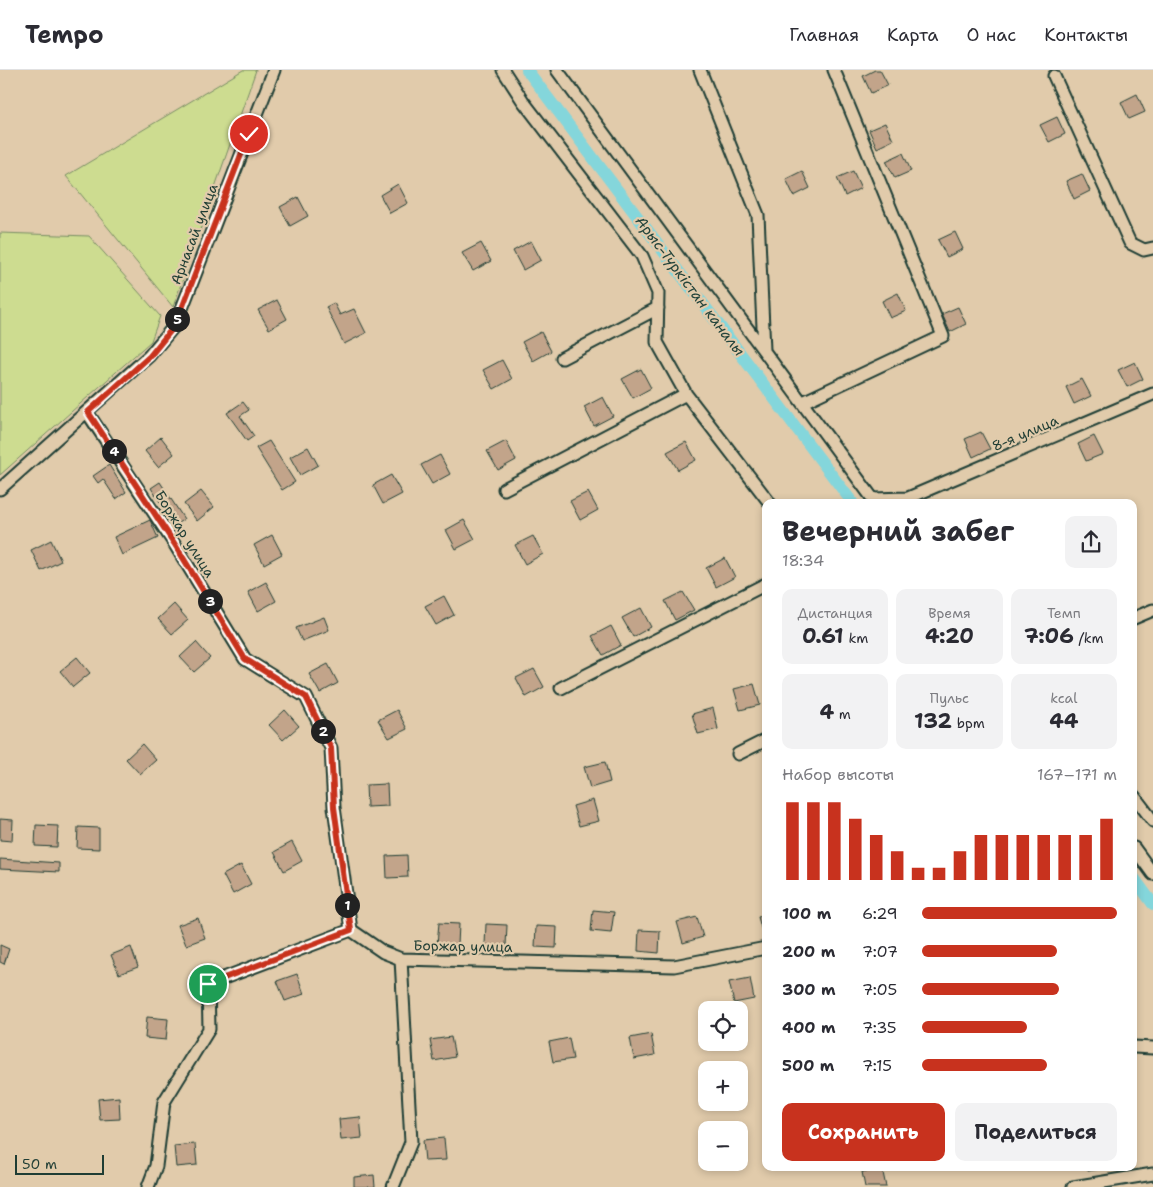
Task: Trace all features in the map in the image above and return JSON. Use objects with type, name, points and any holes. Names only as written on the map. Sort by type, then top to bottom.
[{"type":"street","name":"Арнасай улица","points":[[0,489],[150,356],[176,324],[274,70]]},
{"type":"street","points":[[503,70],[524,101],[642,256],[658,293],[657,342],[686,394],[767,499]]},
{"type":"street","points":[[557,70],[873,499]]},
{"type":"street","points":[[700,70],[758,215],[764,350]]},
{"type":"street","points":[[802,402],[943,336],[834,70]]},
{"type":"street","points":[[1054,76],[1130,243],[1144,250],[1153,248]]},
{"type":"street","points":[[562,358],[658,308]]},
{"type":"street","points":[[504,489],[686,394]]},
{"type":"street","name":"8-я улица","points":[[912,499],[1153,394]]},
{"type":"street","name":"Боржар улица","points":[[88,412],[174,543],[245,659],[306,697],[331,748],[334,807],[351,930],[383,952],[401,959],[674,966],[762,949]]},
{"type":"street","points":[[561,688],[762,586]]},
{"type":"street","points":[[1137,617],[1153,610]]},
{"type":"street","points":[[738,754],[762,742]]},
{"type":"street","points":[[1137,800],[1152,817]]},
{"type":"street","points":[[1137,852],[1153,874]]},
{"type":"street","points":[[148,1187],[156,1166],[164,1102],[209,1029],[208,984],[351,930]]},
{"type":"street","points":[[392,1187],[411,1142],[401,959]]},
{"type":"street","points":[[1137,1047],[1153,1048]]},
{"type":"street","points":[[1073,1187],[1153,1174]]},
{"type":"green space","points":[[243,70],[256,70],[173,307],[66,176]]},
{"type":"green space","points":[[0,233],[89,236],[160,316],[151,341],[0,475]]},
{"type":"building","points":[[875,70],[880,70],[888,85],[871,93],[863,76]]},
{"type":"building","points":[[1137,94],[1145,112],[1129,119],[1121,102]]},
{"type":"building","points":[[1057,117],[1065,134],[1049,142],[1040,125]]},
{"type":"building","points":[[885,123],[893,140],[877,148],[869,130]]},
{"type":"building","points":[[903,153],[911,171],[895,178],[886,161]]},
{"type":"building","points":[[802,171],[810,188],[794,196],[786,179]]},
{"type":"building","points":[[853,171],[861,188],[845,196],[837,178]]},
{"type":"building","points":[[1082,174],[1090,191],[1074,199],[1066,181]]},
{"type":"building","points":[[398,184],[408,203],[390,213],[380,195]]},
{"type":"building","points":[[298,197],[308,216],[290,226],[280,207]]},
{"type":"building","points":[[955,232],[963,249],[947,257],[938,240]]},
{"type":"building","points":[[531,241],[541,260],[523,270],[513,251]]},
{"type":"building","points":[[481,243],[491,261],[473,271],[462,253]]},
{"type":"building","points":[[898,293],[906,311],[890,318],[882,301]]},
{"type":"building","points":[[277,300],[287,319],[269,329],[258,310]]},
{"type":"building","points":[[334,303],[340,315],[354,309],[366,333],[344,344],[326,307]]},
{"type":"building","points":[[958,307],[966,324],[950,332],[942,314]]},
{"type":"building","points":[[541,332],[551,351],[533,361],[522,342]]},
{"type":"building","points":[[502,360],[512,379],[494,389],[483,370]]},
{"type":"building","points":[[1135,362],[1143,379],[1127,387],[1118,370]]},
{"type":"building","points":[[641,369],[651,388],[633,398],[622,379]]},
{"type":"building","points":[[1082,379],[1091,396],[1074,404],[1066,387]]},
{"type":"building","points":[[603,397],[613,416],[594,426],[584,407]]},
{"type":"building","points":[[243,402],[249,410],[240,416],[254,436],[247,441],[227,413]]},
{"type":"building","points":[[981,432],[990,449],[973,457],[965,439]]},
{"type":"building","points":[[1094,436],[1103,454],[1086,461],[1078,444]]},
{"type":"building","points":[[161,437],[174,454],[158,467],[145,451]]},
{"type":"building","points":[[269,441],[295,482],[282,490],[256,448]]},
{"type":"building","points":[[506,441],[516,460],[498,470],[487,451]]},
{"type":"building","points":[[686,442],[696,460],[678,470],[667,452]]},
{"type":"building","points":[[308,447],[318,465],[300,475],[290,457]]},
{"type":"building","points":[[440,455],[450,474],[432,484],[421,465]]},
{"type":"building","points":[[109,465],[126,492],[116,499],[103,479],[98,483],[93,476]]},
{"type":"building","points":[[391,475],[402,494],[383,504],[373,485]]},
{"type":"building","points":[[160,482],[184,519],[175,525],[151,488]]},
{"type":"building","points":[[201,491],[214,507],[197,521],[184,504]]},
{"type":"building","points":[[588,492],[598,510],[580,520],[570,501]]},
{"type":"building","points":[[150,520],[158,538],[122,555],[114,537]]},
{"type":"building","points":[[464,520],[475,539],[456,549],[446,530]]},
{"type":"building","points":[[272,535],[282,554],[264,564],[254,545]]},
{"type":"building","points":[[533,536],[543,554],[525,564],[515,545]]},
{"type":"building","points":[[51,540],[61,561],[41,571],[31,550]]},
{"type":"building","points":[[725,558],[735,577],[716,587],[706,568]]},
{"type":"building","points":[[266,582],[276,601],[258,611],[248,592]]},
{"type":"building","points":[[683,592],[694,610],[675,620],[665,601]]},
{"type":"building","points":[[444,596],[454,615],[436,625],[425,606]]},
{"type":"building","points":[[174,604],[188,620],[172,634],[158,619]]},
{"type":"building","points":[[641,608],[651,627],[633,637],[622,618]]},
{"type":"building","points":[[324,617],[329,630],[302,641],[296,628]]},
{"type":"building","points":[[611,626],[621,645],[603,655],[592,636]]},
{"type":"building","points":[[196,642],[210,658],[194,672],[180,657]]},
{"type":"building","points":[[77,657],[90,673],[73,687],[60,671]]},
{"type":"building","points":[[328,664],[338,683],[320,693],[309,674]]},
{"type":"building","points":[[534,669],[544,687],[526,697],[516,678]]},
{"type":"building","points":[[754,684],[760,705],[740,710],[734,689]]},
{"type":"building","points":[[713,708],[718,729],[698,734],[692,714]]},
{"type":"building","points":[[285,710],[299,726],[283,740],[269,725]]},
{"type":"building","points":[[397,710],[407,729],[389,738],[378,720]]},
{"type":"building","points":[[142,744],[156,760],[140,774],[126,759]]},
{"type":"building","points":[[605,762],[610,782],[590,788],[584,767]]},
{"type":"building","points":[[387,784],[388,806],[367,807],[366,785]]},
{"type":"building","points":[[593,800],[599,821],[579,826],[573,806]]},
{"type":"building","points":[[0,819],[13,820],[12,841],[0,840]]},
{"type":"building","points":[[36,825],[58,826],[57,847],[35,846]]},
{"type":"building","points":[[78,827],[99,828],[99,849],[77,848]]},
{"type":"building","points":[[292,842],[302,861],[284,871],[274,852]]},
{"type":"building","points":[[407,855],[408,877],[387,878],[386,856]]},
{"type":"building","points":[[0,859],[59,863],[59,872],[0,869]]},
{"type":"building","points":[[241,865],[251,884],[233,894],[223,875]]},
{"type":"building","points":[[593,910],[614,912],[611,933],[591,931]]},
{"type":"building","points":[[762,916],[762,931],[758,917]]},
{"type":"building","points":[[697,917],[703,937],[683,943],[677,922]]},
{"type":"building","points":[[198,918],[205,938],[186,945],[178,925]]},
{"type":"building","points":[[439,923],[459,924],[458,945],[437,944]]},
{"type":"building","points":[[486,924],[507,925],[506,946],[485,945]]},
{"type":"building","points":[[536,926],[557,927],[556,948],[535,947]]},
{"type":"building","points":[[639,930],[660,931],[659,953],[638,951]]},
{"type":"building","points":[[0,945],[9,949],[4,964],[0,962]]},
{"type":"building","points":[[131,947],[138,967],[119,974],[111,955]]},
{"type":"building","points":[[297,974],[304,994],[285,1001],[277,981]]},
{"type":"building","points":[[750,978],[754,999],[734,1001],[729,982]]},
{"type":"building","points":[[147,1017],[168,1019],[166,1040],[145,1038]]},
{"type":"building","points":[[651,1034],[655,1055],[634,1059],[630,1038]]},
{"type":"building","points":[[451,1037],[455,1057],[434,1061],[430,1040]]},
{"type":"building","points":[[569,1038],[573,1059],[553,1062],[549,1042]]},
{"type":"building","points":[[119,1097],[120,1119],[100,1120],[98,1099]]},
{"type":"building","points":[[360,1117],[362,1138],[341,1140],[339,1119]]},
{"type":"building","points":[[444,1138],[446,1160],[425,1161],[423,1140]]},
{"type":"building","points":[[195,1144],[197,1165],[176,1167],[174,1146]]},
{"type":"building","points":[[883,1171],[886,1187],[865,1187],[862,1172]]},
{"type":"building","points":[[374,1175],[375,1187],[354,1187],[354,1177]]},
{"type":"waterway","name":"Арыс-Түркістан каналы","points":[[527,70],[850,499]]},
{"type":"waterway","name":"Арыс-Түркістан каналы","points":[[1137,882],[1153,904]]},
{"type":"route","points":[[208,984],[351,930],[334,807],[331,748],[306,697],[245,659],[174,543],[88,412],[150,356],[176,324],[249,134]]}]
